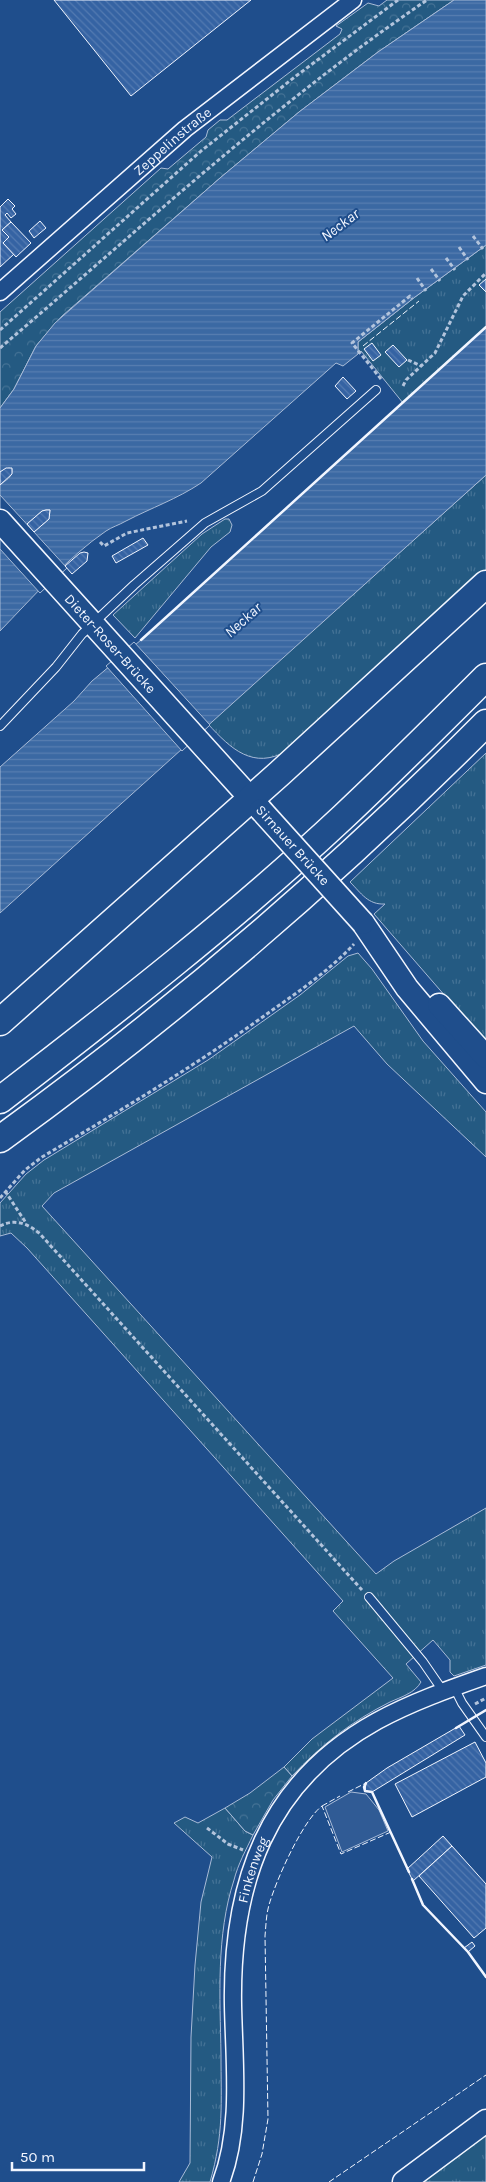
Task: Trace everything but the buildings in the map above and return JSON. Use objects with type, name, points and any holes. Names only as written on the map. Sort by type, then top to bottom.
[{"type":"highway","points":[[0,1022],[256,804],[486,584]]},
{"type":"highway","points":[[0,1100],[115,1012],[246,903],[342,817],[486,677]]},
{"type":"highway","points":[[0,1139],[142,1031],[277,919],[450,759],[486,723]]},
{"type":"highway","points":[[450,759],[486,734]]},
{"type":"main road","name":"Dieter-Roser-Brücke","points":[[0,521],[100,617],[222,767]]},
{"type":"main road","name":"Sirnauer Brücke","points":[[222,767],[256,804],[360,933],[486,1082]]},
{"type":"main road","name":"Sirnauer Brücke","points":[[360,933],[486,1057]]},
{"type":"main road","points":[[404,2182],[486,2122]]},
{"type":"street","name":"Zeppelinstraße","points":[[0,292],[185,129],[353,0]]},
{"type":"street","name":"Finkenweg","points":[[221,2182],[231,2147],[234,2124],[232,1983],[236,1928],[247,1878],[256,1854],[279,1811],[297,1786],[320,1762],[351,1737],[376,1722],[449,1689],[486,1676]]},
{"type":"lane","points":[[0,726],[56,667],[82,634],[182,543],[211,519],[262,491],[376,390]]},
{"type":"lane","points":[[369,1597],[423,1662],[462,1704],[486,1737]]},
{"type":"path","points":[[0,330],[101,238],[216,139],[296,76],[398,0]]},
{"type":"path","points":[[0,348],[230,149],[345,58],[427,0]]},
{"type":"path","points":[[473,236],[483,249]]},
{"type":"path","points":[[458,247],[468,260]]},
{"type":"path","points":[[446,258],[454,270]]},
{"type":"path","points":[[431,269],[440,280]]},
{"type":"path","points":[[402,386],[435,353],[463,296],[486,273]]},
{"type":"path","points":[[417,278],[426,291]]},
{"type":"path","points":[[372,367],[352,343],[410,296],[412,299]]},
{"type":"path","points":[[408,360],[421,366]]},
{"type":"path","points":[[100,542],[104,546],[128,533],[180,523],[196,517],[206,516],[211,519]]},
{"type":"path","points":[[0,1198],[25,1170],[42,1157],[201,1060],[252,1024],[336,962],[360,933]]},
{"type":"path","points":[[5,1191],[27,1224],[54,1248],[369,1597]]},
{"type":"path","points":[[0,1226],[8,1222],[27,1224]]},
{"type":"path","points":[[207,1828],[228,1844],[256,1854]]},
{"type":"green space","points":[[387,0],[454,0],[378,52],[299,112],[220,178],[62,316],[36,346],[14,389],[0,408],[0,312],[161,168],[168,169],[206,137],[208,130],[220,120],[227,120],[340,34],[342,29],[336,26],[368,3],[379,6]]},
{"type":"green space","points":[[486,245],[486,327],[403,403],[361,351],[358,354],[358,342]]},
{"type":"green space","points":[[486,475],[486,570],[287,751],[264,758],[243,754],[234,749],[208,724]]},
{"type":"green space","points":[[225,519],[229,519],[232,525],[230,532],[211,547],[135,638],[113,615],[202,534]]},
{"type":"green space","points":[[486,753],[486,1043],[374,914],[385,904],[374,903],[369,900],[350,882]]},
{"type":"green space","points":[[358,953],[372,969],[423,1041],[486,1112],[486,1157],[387,1064],[354,1026],[54,1193],[42,1206],[376,1574],[394,1561],[486,1508],[486,1665],[454,1676],[450,1672],[450,1660],[433,1640],[406,1664],[421,1682],[415,1689],[376,1709],[350,1726],[314,1754],[292,1776],[284,1767],[312,1739],[393,1678],[333,1611],[343,1601],[27,1248],[11,1233],[0,1236],[0,1203],[26,1174],[44,1160],[208,1060],[300,995],[348,956]]},
{"type":"green space","points":[[284,1767],[292,1776],[273,1800],[253,1835],[245,1831],[225,1808],[250,1793]]},
{"type":"green space","points":[[225,1808],[245,1831],[253,1835],[236,1874],[224,1922],[220,1966],[220,2133],[210,2182],[179,2182],[190,2163],[191,2037],[195,1965],[201,1902],[212,1857],[174,1823],[185,1817],[198,1823]]},
{"type":"green space","points":[[486,2134],[486,2182],[420,2182]]},
{"type":"shaded area","points":[[351,1792],[366,1794],[379,1810],[388,1831],[342,1852],[325,1807]]},
{"type":"water","name":"Neckar","points":[[454,0],[486,0],[486,245],[358,342],[358,354],[343,366],[336,363],[201,483],[173,499],[111,528],[92,541],[51,578],[0,631],[0,485],[10,477],[12,469],[9,468],[0,472],[0,408],[14,389],[36,346],[55,323],[220,178],[299,112],[378,52]],"holes":[[[50,510],[49,519],[34,532],[27,524],[42,511]]]},
{"type":"water","name":"Neckar","points":[[486,327],[486,475],[0,913],[0,767],[74,701],[92,681],[141,640]]},
{"type":"pier","points":[[0,495],[67,568],[40,593],[0,549]]},
{"type":"pier","points":[[134,642],[210,725],[182,751],[106,666]]},
{"type":"fence","points":[[363,346],[419,301]]},
{"type":"fence","points":[[348,1792],[366,1783]]},
{"type":"fence","points":[[322,1806],[340,1796]]},
{"type":"fence","points":[[253,2182],[262,2154],[268,2119],[265,1936],[268,1909],[278,1881],[299,1837],[322,1806],[341,1854],[391,1832]]},
{"type":"fence","points":[[329,2182],[486,2075]]},
{"type":"wall","points":[[141,640],[486,327]]},
{"type":"wall","points":[[456,1728],[486,1710]]},
{"type":"wall","points":[[366,1783],[365,1791],[372,1792],[409,1872]]},
{"type":"wall","points":[[412,1879],[423,1905],[468,1952],[486,1977]]}]
